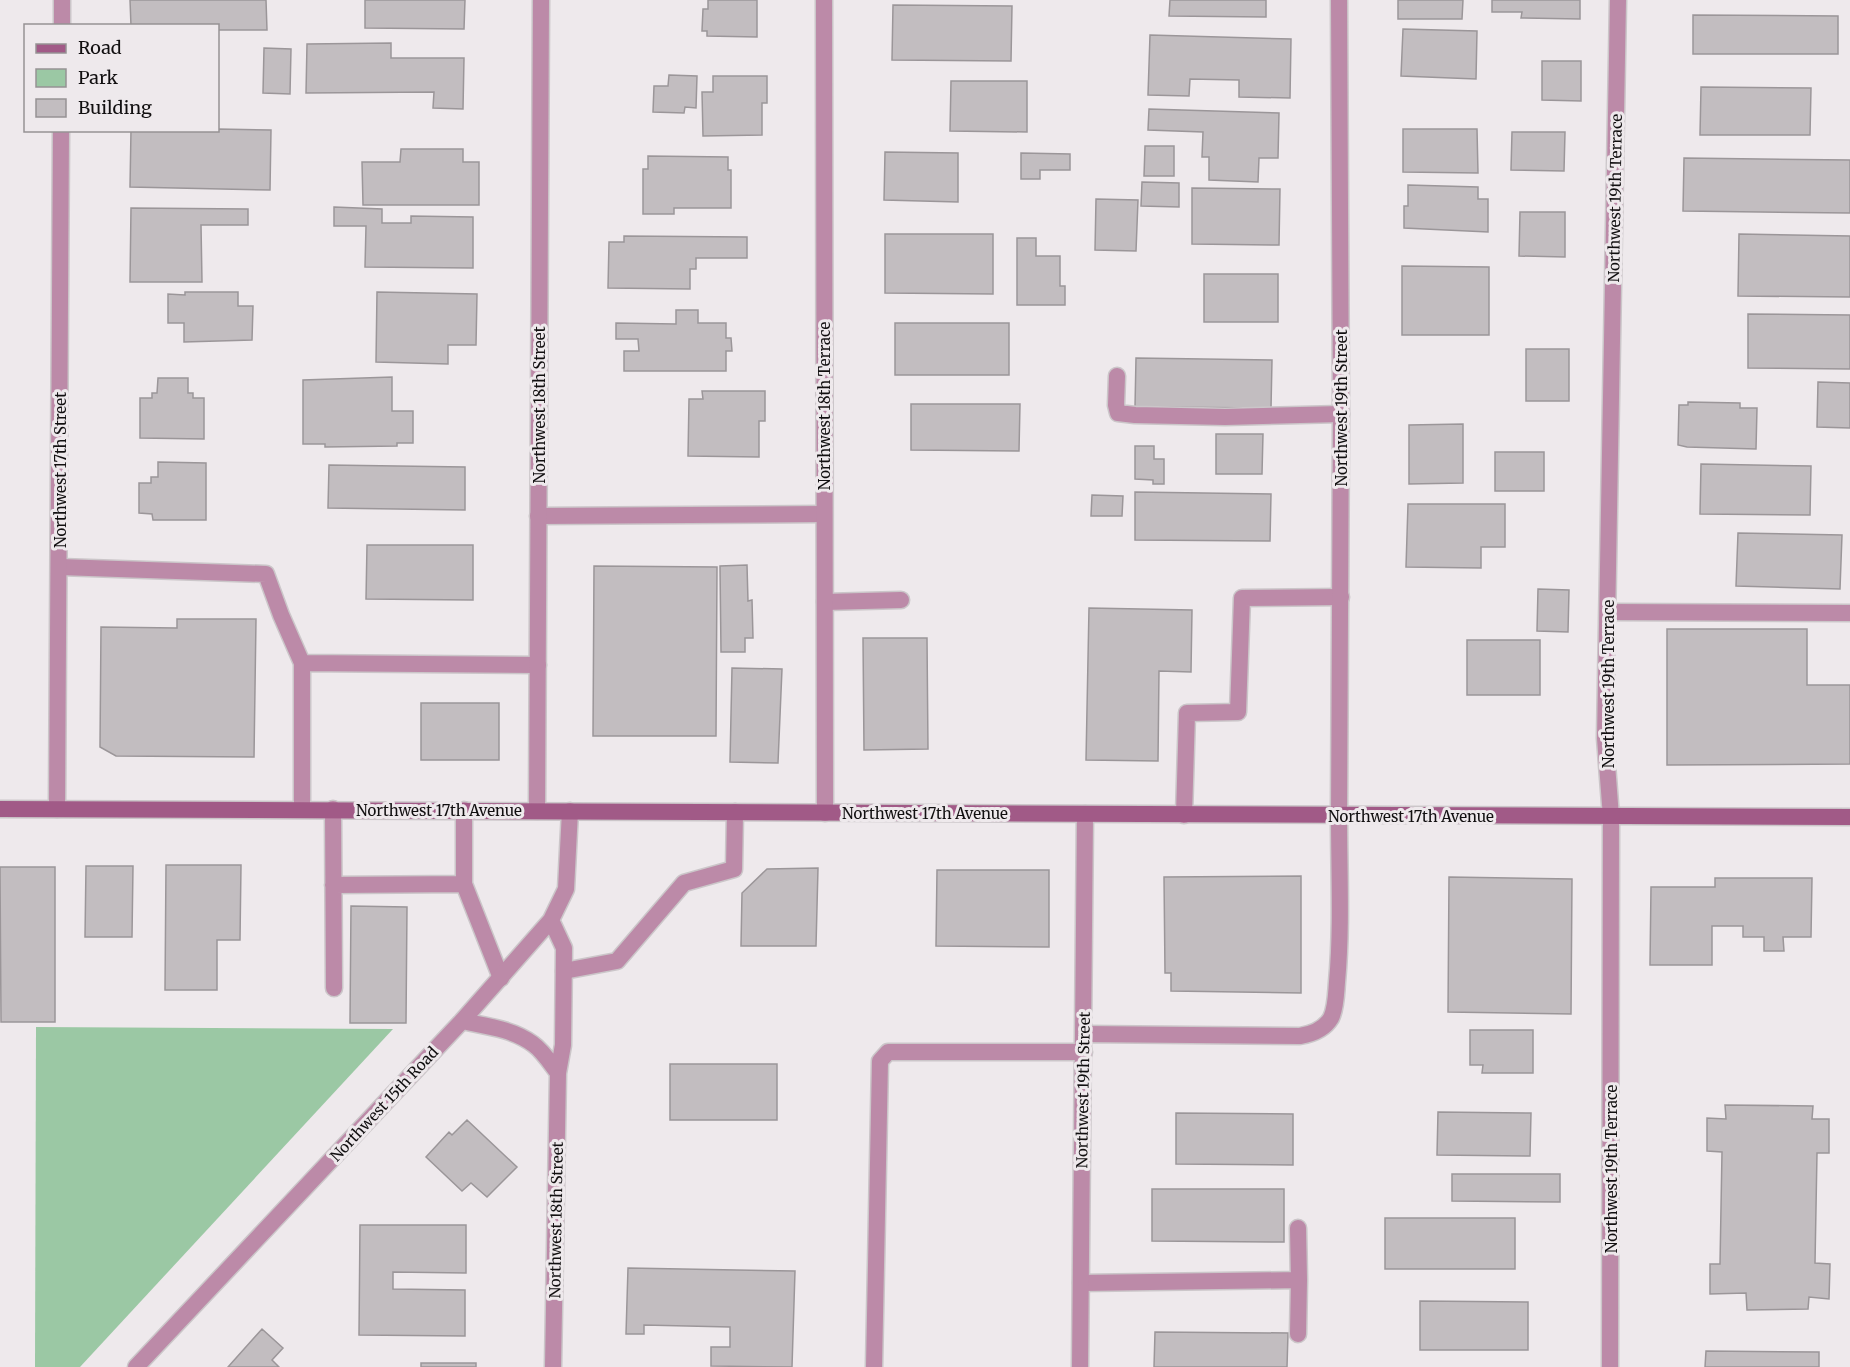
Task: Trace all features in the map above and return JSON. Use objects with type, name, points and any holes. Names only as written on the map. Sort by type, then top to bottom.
[{"type":"main road","name":"Northwest 17th Avenue","points":[[0,809],[1850,817]]},
{"type":"street","points":[[62,0],[62,24]]},
{"type":"street","name":"Northwest 18th Street","points":[[537,811],[541,0]]},
{"type":"street","name":"Northwest 18th Terrace","points":[[824,0],[825,813]]},
{"type":"street","name":"Northwest 19th Street","points":[[1084,1034],[1300,1036],[1312,1034],[1322,1028],[1331,1019],[1334,1007],[1337,978],[1341,597],[1339,0]]},
{"type":"street","name":"Northwest 19th Terrace","points":[[1610,1367],[1611,817],[1605,738],[1618,0]]},
{"type":"street","name":"Northwest 17th Street","points":[[57,809],[62,132]]},
{"type":"street","points":[[1117,376],[1118,413],[1135,416],[1225,417],[1341,414]]},
{"type":"street","points":[[538,516],[825,514]]},
{"type":"street","points":[[60,567],[266,574],[302,663],[302,809]]},
{"type":"street","points":[[1184,815],[1187,713],[1238,712],[1242,598],[1341,597]]},
{"type":"street","points":[[825,602],[901,600]]},
{"type":"street","points":[[1608,612],[1850,613]]},
{"type":"street","points":[[302,663],[537,664]]},
{"type":"street","points":[[333,809],[333,988]]},
{"type":"street","points":[[464,810],[464,884],[501,978]]},
{"type":"street","name":"Northwest 15th Road","points":[[136,1367],[462,1021],[551,920],[566,889],[570,811]]},
{"type":"street","points":[[564,971],[617,961],[684,883],[734,869],[735,812]]},
{"type":"street","name":"Northwest 19th Street","points":[[1080,1367],[1085,814]]},
{"type":"street","points":[[333,885],[464,884]]},
{"type":"street","name":"Northwest 18th Street","points":[[551,920],[564,948],[563,1045],[558,1073],[553,1367]]},
{"type":"street","points":[[462,1021],[520,1036],[534,1045],[558,1073]]},
{"type":"street","points":[[874,1367],[880,1061],[888,1052],[1084,1052]]},
{"type":"street","points":[[1298,1228],[1298,1334]]},
{"type":"street","points":[[1081,1283],[1299,1280]]},
{"type":"green space","points":[[36,1027],[393,1029],[80,1367],[35,1367]]},
{"type":"building","points":[[130,0],[266,0],[267,30],[219,30],[219,24],[131,24]]},
{"type":"building","points":[[365,0],[465,0],[464,29],[365,28]]},
{"type":"building","points":[[708,0],[757,0],[757,37],[707,36],[707,31],[702,31],[703,9],[708,9]]},
{"type":"building","points":[[1170,0],[1266,0],[1266,17],[1169,16]]},
{"type":"building","points":[[1398,0],[1463,0],[1462,19],[1398,19]]},
{"type":"building","points":[[1492,0],[1580,0],[1580,19],[1521,18],[1522,12],[1492,12]]},
{"type":"building","points":[[893,5],[1012,6],[1011,61],[892,60]]},
{"type":"building","points":[[1693,15],[1838,16],[1838,54],[1693,54]]},
{"type":"building","points":[[1403,29],[1477,31],[1476,79],[1401,76]]},
{"type":"building","points":[[1150,35],[1291,39],[1290,98],[1239,97],[1239,80],[1190,79],[1189,96],[1148,95]]},
{"type":"building","points":[[391,43],[391,58],[464,58],[463,109],[433,108],[434,92],[306,93],[307,44]]},
{"type":"building","points":[[264,48],[291,49],[290,94],[263,93]]},
{"type":"building","points":[[1542,61],[1581,61],[1581,101],[1542,100]]},
{"type":"building","points":[[669,75],[697,76],[696,108],[685,107],[684,113],[653,112],[654,86],[668,86]]},
{"type":"building","points":[[713,76],[767,76],[767,103],[762,103],[762,135],[703,136],[702,92],[713,92]]},
{"type":"building","points":[[951,81],[1027,81],[1027,132],[950,131]]},
{"type":"building","points":[[1701,87],[1811,88],[1810,135],[1700,135]]},
{"type":"building","points":[[1149,109],[1279,113],[1278,158],[1259,158],[1258,182],[1209,180],[1209,157],[1202,157],[1203,132],[1148,130]]},
{"type":"building","points":[[1403,129],[1477,129],[1478,173],[1403,172]]},
{"type":"building","points":[[271,130],[270,190],[130,187],[131,132]]},
{"type":"building","points":[[1512,132],[1565,132],[1564,171],[1511,170]]},
{"type":"building","points":[[1145,146],[1174,146],[1174,176],[1144,176]]},
{"type":"building","points":[[401,149],[463,149],[463,162],[479,162],[479,205],[363,205],[362,162],[400,162]]},
{"type":"building","points":[[885,152],[958,153],[958,202],[884,200]]},
{"type":"building","points":[[1021,153],[1070,154],[1070,170],[1040,170],[1040,179],[1021,179]]},
{"type":"building","points":[[648,156],[728,157],[728,170],[731,170],[731,208],[674,208],[674,214],[643,214],[643,169],[648,169]]},
{"type":"building","points":[[1684,158],[1850,160],[1850,213],[1683,211]]},
{"type":"building","points":[[1142,182],[1179,183],[1179,207],[1141,206]]},
{"type":"building","points":[[1408,185],[1478,187],[1478,199],[1488,199],[1488,232],[1404,228],[1404,206],[1408,206]]},
{"type":"building","points":[[1192,188],[1280,189],[1279,245],[1192,244]]},
{"type":"building","points":[[1096,199],[1138,200],[1136,251],[1095,250]]},
{"type":"building","points":[[334,207],[382,209],[382,223],[411,223],[411,216],[473,217],[473,268],[365,267],[366,226],[334,226]]},
{"type":"building","points":[[131,208],[248,209],[248,225],[201,225],[202,282],[130,282]]},
{"type":"building","points":[[1520,212],[1565,212],[1565,257],[1519,256]]},
{"type":"building","points":[[885,234],[993,234],[993,294],[885,293]]},
{"type":"building","points":[[1739,234],[1850,236],[1850,297],[1738,296]]},
{"type":"building","points":[[624,236],[747,237],[747,258],[696,258],[696,269],[690,269],[690,289],[608,288],[609,242],[624,242]]},
{"type":"building","points":[[1017,238],[1036,238],[1036,256],[1060,256],[1060,286],[1065,286],[1065,305],[1017,305]]},
{"type":"building","points":[[1402,266],[1489,267],[1489,335],[1402,335]]},
{"type":"building","points":[[1204,274],[1278,274],[1278,322],[1204,322]]},
{"type":"building","points":[[185,292],[238,292],[238,306],[253,306],[252,340],[184,342],[184,323],[168,323],[168,294],[185,295]]},
{"type":"building","points":[[377,292],[477,294],[476,345],[448,345],[448,364],[376,362]]},
{"type":"building","points":[[676,310],[698,310],[698,323],[726,323],[726,338],[731,338],[732,351],[726,351],[726,371],[624,371],[624,351],[639,351],[638,339],[616,339],[616,323],[676,324]]},
{"type":"building","points":[[1748,314],[1850,315],[1850,369],[1748,368]]},
{"type":"building","points":[[895,323],[1009,323],[1009,375],[895,375]]},
{"type":"building","points":[[1526,349],[1569,349],[1569,401],[1526,401]]},
{"type":"building","points":[[1136,358],[1272,360],[1271,408],[1135,407]]},
{"type":"building","points":[[392,377],[392,411],[413,411],[413,443],[397,443],[397,446],[325,447],[325,444],[303,444],[303,380]]},
{"type":"building","points":[[158,378],[188,378],[188,393],[193,393],[193,398],[204,398],[204,439],[140,438],[140,398],[152,398],[152,393],[157,393]]},
{"type":"building","points":[[1818,382],[1850,383],[1850,428],[1817,427]]},
{"type":"building","points":[[702,391],[765,391],[765,421],[759,421],[759,457],[688,456],[689,399],[703,399]]},
{"type":"building","points":[[1688,402],[1740,403],[1740,408],[1757,408],[1756,449],[1678,445],[1679,405],[1688,405]]},
{"type":"building","points":[[911,404],[1020,404],[1019,451],[911,450]]},
{"type":"building","points":[[1463,424],[1463,483],[1409,484],[1409,425]]},
{"type":"building","points":[[1216,434],[1263,434],[1262,474],[1216,474]]},
{"type":"building","points":[[1135,446],[1154,446],[1154,459],[1164,459],[1164,484],[1153,484],[1153,480],[1135,479]]},
{"type":"building","points":[[1495,452],[1544,452],[1544,491],[1495,491]]},
{"type":"building","points":[[158,462],[206,463],[206,520],[153,520],[152,514],[139,513],[139,483],[151,483],[151,477],[158,477]]},
{"type":"building","points":[[1701,464],[1811,466],[1810,515],[1700,514]]},
{"type":"building","points":[[329,465],[465,467],[465,510],[328,508]]},
{"type":"building","points":[[1135,492],[1271,494],[1270,541],[1135,540]]},
{"type":"building","points":[[1092,495],[1123,496],[1122,516],[1091,516]]},
{"type":"building","points":[[1408,504],[1505,504],[1505,547],[1481,547],[1481,568],[1406,567]]},
{"type":"building","points":[[1738,533],[1842,535],[1840,589],[1736,586]]},
{"type":"building","points":[[367,545],[473,545],[473,600],[366,599]]},
{"type":"building","points":[[747,565],[748,601],[752,600],[753,638],[745,638],[745,652],[721,652],[720,566]]},
{"type":"building","points":[[594,566],[717,567],[716,736],[593,736]]},
{"type":"building","points":[[1538,589],[1569,590],[1568,632],[1537,631]]},
{"type":"building","points":[[1089,608],[1192,610],[1191,672],[1159,671],[1158,761],[1086,760]]},
{"type":"building","points":[[177,619],[256,619],[254,757],[116,756],[100,747],[101,627],[177,628]]},
{"type":"building","points":[[1667,629],[1807,629],[1807,685],[1850,685],[1850,764],[1667,765]]},
{"type":"building","points":[[863,638],[927,638],[928,749],[864,750]]},
{"type":"building","points":[[1467,640],[1540,640],[1540,695],[1467,695]]},
{"type":"building","points":[[732,668],[782,669],[778,763],[730,762]]},
{"type":"building","points":[[421,703],[499,703],[499,760],[421,760]]},
{"type":"building","points":[[166,865],[241,865],[240,940],[217,940],[217,990],[165,990]]},
{"type":"building","points":[[86,866],[133,866],[132,937],[85,937]]},
{"type":"building","points":[[0,867],[55,867],[55,1022],[1,1022]]},
{"type":"building","points":[[818,868],[816,946],[741,946],[742,893],[767,869]]},
{"type":"building","points":[[937,870],[1049,870],[1049,947],[936,946]]},
{"type":"building","points":[[1301,876],[1301,993],[1171,991],[1171,973],[1165,973],[1164,877]]},
{"type":"building","points":[[1449,877],[1572,879],[1571,1014],[1448,1012]]},
{"type":"building","points":[[1715,878],[1812,878],[1811,937],[1783,937],[1784,951],[1764,951],[1764,937],[1743,937],[1743,926],[1712,926],[1712,965],[1650,965],[1651,887],[1715,887]]},
{"type":"building","points":[[351,906],[407,907],[406,1023],[350,1023]]},
{"type":"building","points":[[1470,1030],[1533,1030],[1533,1073],[1482,1073],[1483,1065],[1470,1065]]},
{"type":"building","points":[[670,1064],[777,1064],[777,1120],[670,1120]]},
{"type":"building","points":[[1725,1105],[1813,1106],[1812,1119],[1829,1119],[1829,1153],[1817,1153],[1815,1263],[1830,1264],[1829,1299],[1809,1297],[1808,1309],[1747,1310],[1746,1293],[1710,1294],[1710,1264],[1720,1264],[1722,1152],[1707,1151],[1707,1118],[1726,1119]]},
{"type":"building","points":[[1438,1112],[1531,1113],[1530,1156],[1437,1155]]},
{"type":"building","points":[[1176,1113],[1293,1114],[1293,1165],[1176,1164]]},
{"type":"building","points":[[467,1120],[517,1167],[487,1197],[471,1183],[462,1191],[426,1157],[449,1132],[452,1135]]},
{"type":"building","points":[[1452,1174],[1560,1174],[1560,1202],[1452,1201]]},
{"type":"building","points":[[1152,1189],[1284,1189],[1284,1242],[1152,1241]]},
{"type":"building","points":[[1385,1218],[1515,1218],[1515,1269],[1385,1269]]},
{"type":"building","points":[[360,1225],[466,1225],[466,1273],[393,1272],[393,1289],[465,1290],[465,1336],[359,1335]]},
{"type":"building","points":[[628,1268],[795,1271],[792,1367],[711,1366],[711,1347],[730,1347],[730,1327],[644,1325],[644,1334],[626,1334]]},
{"type":"building","points":[[1420,1301],[1528,1302],[1528,1350],[1420,1350]]},
{"type":"building","points":[[262,1329],[283,1348],[272,1360],[279,1367],[228,1367]]},
{"type":"building","points":[[1155,1332],[1288,1333],[1287,1367],[1154,1367]]},
{"type":"building","points":[[1706,1351],[1819,1352],[1819,1367],[1705,1367]]},
{"type":"building","points":[[421,1363],[476,1363],[476,1367],[421,1367]]}]
